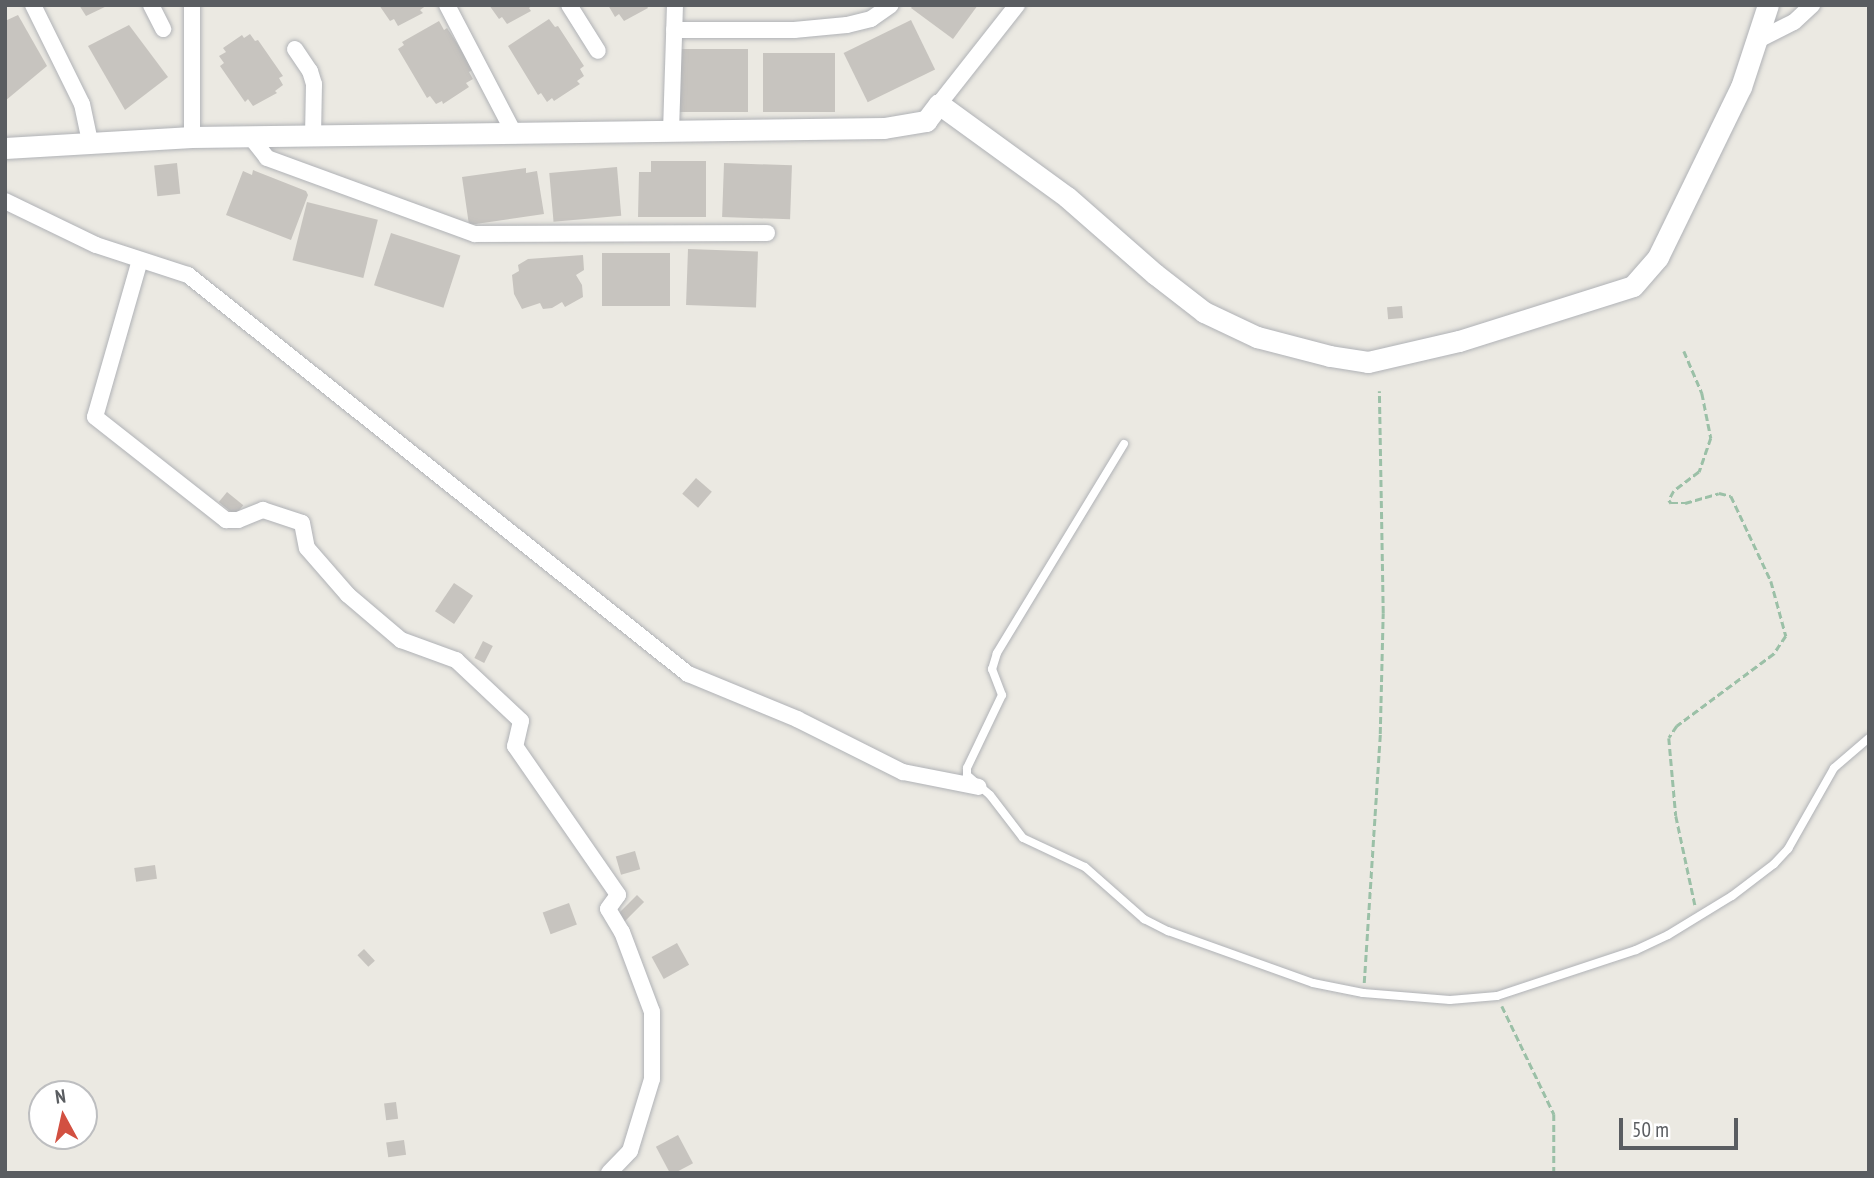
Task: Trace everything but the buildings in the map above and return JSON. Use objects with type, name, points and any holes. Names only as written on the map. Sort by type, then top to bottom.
[{"type":"street","points":[[33,5],[82,104],[90,143]]},
{"type":"street","points":[[151,5],[163,29]]},
{"type":"street","points":[[191,5],[191,137]]},
{"type":"street","points":[[447,5],[515,135]]},
{"type":"street","points":[[569,5],[598,51]]},
{"type":"street","points":[[671,132],[675,5]]},
{"type":"street","points":[[674,30],[794,30],[847,25],[871,19],[891,5]]},
{"type":"street","points":[[5,148],[191,137],[515,135],[884,128],[926,121],[1017,5]]},
{"type":"street","points":[[939,104],[1067,197],[1155,274],[1204,312],[1257,337],[1330,356],[1368,362],[1459,341],[1633,286],[1658,257],[1741,87],[1768,5]]},
{"type":"street","points":[[1756,41],[1794,22],[1812,5]]},
{"type":"street","points":[[295,49],[310,71],[314,84],[313,136]]},
{"type":"street","points":[[250,136],[267,158],[475,234],[767,233]]},
{"type":"street","points":[[5,201],[96,245],[188,275],[688,674],[797,719],[903,772],[979,787]]},
{"type":"street","points":[[140,260],[95,417],[226,520],[238,520],[263,510],[302,523],[307,548],[348,595],[401,640],[456,660],[521,721],[515,746],[618,895],[608,909],[622,932],[652,1012],[652,1079],[630,1151],[609,1173]]},
{"type":"lane","points":[[1124,444],[998,653],[992,669],[1002,695],[967,768],[967,775],[990,795],[1023,838],[1095,874],[1144,919],[1168,931],[1313,983],[1363,993],[1450,1000],[1497,996],[1609,961],[1668,935],[1698,917],[1774,864],[1803,827],[1834,768],[1869,738]]},
{"type":"path","points":[[1685,351],[1702,393],[1711,438],[1699,472],[1674,491],[1669,500],[1671,503],[1685,503],[1719,493],[1731,496],[1771,581],[1786,636],[1774,654],[1677,726],[1669,738],[1676,816],[1698,917]]},
{"type":"path","points":[[1363,993],[1380,734],[1384,612],[1379,391]]},
{"type":"path","points":[[1497,996],[1554,1114],[1553,1173]]}]
